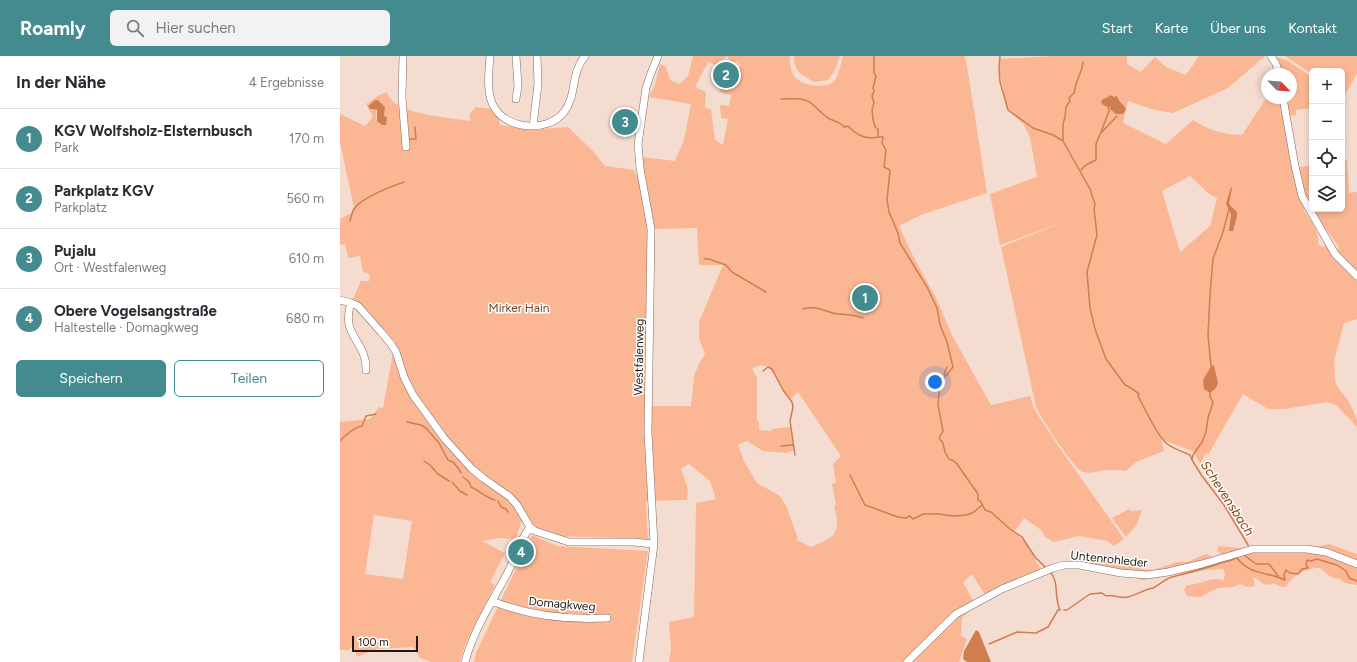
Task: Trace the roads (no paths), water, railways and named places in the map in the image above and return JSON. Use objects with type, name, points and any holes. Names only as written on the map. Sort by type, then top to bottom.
[{"type":"street","points":[[403,56],[402,97],[406,147]]},
{"type":"street","points":[[490,56],[490,88],[492,102],[495,109],[504,118],[510,121],[533,126],[553,121],[564,112],[571,100],[574,76],[578,66],[585,56]]},
{"type":"street","points":[[516,56],[518,86],[516,99]]},
{"type":"street","points":[[533,126],[538,84],[537,56]]},
{"type":"street","name":"Westfalenweg","points":[[638,662],[654,544],[648,432],[651,229],[640,168],[638,144],[646,88],[658,56]]},
{"type":"street","points":[[1271,56],[1277,68]]},
{"type":"street","points":[[1284,104],[1302,196],[1335,254],[1357,276]]},
{"type":"street","points":[[340,300],[352,303],[363,312],[391,344],[413,395],[444,438],[472,468],[514,501],[530,527],[535,531],[569,542],[633,542],[654,544]]},
{"type":"street","points":[[352,303],[347,316],[350,330],[364,354],[366,370]]},
{"type":"street","points":[[465,662],[470,644],[479,625],[510,566],[522,537],[530,527]]},
{"type":"street","name":"Untenrohleder","points":[[907,662],[956,614],[1002,589],[1064,565],[1079,565],[1147,576],[1253,549],[1306,548],[1326,552],[1357,564]]},
{"type":"street","name":"Domagkweg","points":[[492,601],[513,609],[541,615],[607,618]]},
{"type":"waterway","points":[[874,56],[874,73],[876,76],[872,96],[874,103],[872,109],[875,127],[878,129],[878,137],[883,137],[882,143],[886,150],[884,167],[890,170],[887,200],[889,212],[898,233],[900,243],[927,287],[937,308],[940,325],[947,342],[953,367],[946,376],[937,382],[939,393],[938,405],[943,431],[939,438],[943,443],[945,452],[949,459],[957,464],[978,494],[978,500],[981,502],[985,510],[991,512],[1010,529],[1022,537],[1035,557],[1045,567]]},
{"type":"waterway","points":[[1000,56],[1000,82],[1008,110],[1033,128],[1053,135],[1063,141],[1090,189],[1095,204],[1094,209],[1097,235],[1087,272],[1090,308],[1095,329],[1106,359],[1125,385],[1139,394],[1138,396],[1154,427],[1165,442],[1177,450],[1190,455],[1192,460]]},
{"type":"waterway","points":[[1063,141],[1063,124],[1066,107],[1070,101],[1069,98],[1074,93],[1083,62]]},
{"type":"waterway","points":[[781,99],[808,101],[828,118],[843,125],[844,127],[848,126],[854,132],[865,137],[878,137]]},
{"type":"waterway","points":[[1101,132],[1109,111],[1108,106]]},
{"type":"waterway","points":[[1081,170],[1086,165],[1096,160],[1096,144],[1100,134],[1117,116]]},
{"type":"waterway","points":[[408,139],[416,139],[415,127]]},
{"type":"waterway","points":[[350,221],[354,209],[363,201],[392,186],[404,182]]},
{"type":"waterway","name":"Schevensbach","points":[[1211,366],[1208,335],[1213,259],[1223,232],[1229,209]]},
{"type":"waterway","points":[[704,259],[709,259],[726,265],[732,272],[766,292]]},
{"type":"waterway","points":[[803,309],[817,308],[833,313],[853,315],[863,318]]},
{"type":"waterway","points":[[763,371],[768,367],[772,369],[783,390],[792,402],[793,407],[790,421],[795,455]]},
{"type":"waterway","points":[[945,376],[944,374],[947,367]]},
{"type":"waterway","name":"Schevensbach","points":[[1210,393],[1210,397],[1213,402],[1208,418],[1206,432],[1202,442],[1193,455],[1192,460],[1224,505],[1248,545]]},
{"type":"waterway","points":[[340,441],[350,432],[362,426],[366,416],[376,414]]},
{"type":"waterway","points":[[407,422],[421,425],[426,428],[439,443],[448,460],[453,462],[461,473]]},
{"type":"waterway","points":[[781,446],[793,445]]},
{"type":"waterway","points":[[424,461],[438,474],[449,481]]},
{"type":"waterway","points":[[850,475],[865,505],[898,517],[906,518],[910,516],[913,519],[923,514],[953,516],[967,515],[974,512],[982,505]]},
{"type":"waterway","points":[[463,477],[469,482],[471,487],[495,500]]},
{"type":"waterway","points":[[452,482],[460,491],[467,495]]},
{"type":"waterway","points":[[498,501],[501,507],[506,509],[508,512]]},
{"type":"waterway","name":"Schevensbach","points":[[1244,555],[1256,564],[1269,564],[1278,576]]},
{"type":"waterway","points":[[1064,610],[1067,610],[1090,594],[1102,593],[1106,596],[1128,597],[1153,588],[1169,578],[1197,571],[1236,558],[1248,568],[1285,580],[1284,575],[1286,570],[1290,573],[1298,574],[1302,569],[1308,568],[1306,565],[1307,560],[1311,561],[1317,559],[1337,565],[1346,571],[1349,578],[1357,581]]},
{"type":"waterway","points":[[989,644],[1017,632],[1036,633],[1048,627],[1058,610],[1060,610],[1057,600],[1056,585],[1051,573]]},
{"type":"place","name":"Parkplatz KGV","points":[[726,75]]},
{"type":"place","name":"Pujalu","points":[[625,122]]},
{"type":"place","name":"KGV Wolfsholz-Elsternbusch","points":[[865,298]]},
{"type":"place","name":"Obere Vogelsangstraße","points":[[521,552]]},
{"type":"park label","name":"Mirker Hain","points":[[519,308]]}]
